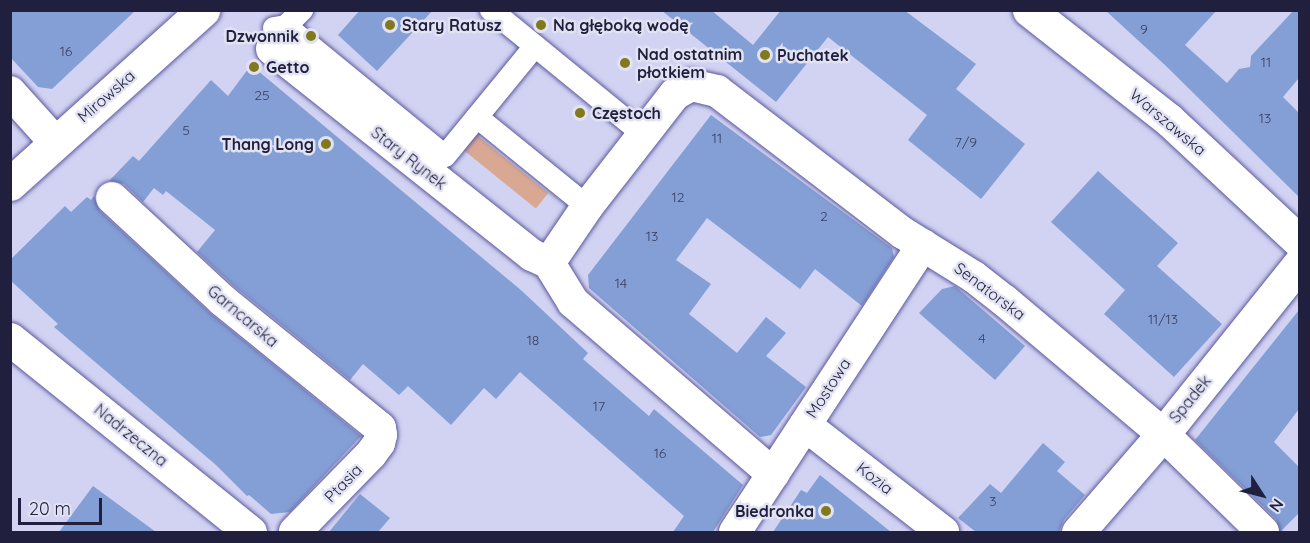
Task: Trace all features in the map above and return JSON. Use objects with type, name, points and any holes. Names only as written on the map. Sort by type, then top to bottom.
[{"type":"street","name":"Mirowska","points":[[10,183],[203,10]]},
{"type":"street","points":[[491,10],[632,124]]},
{"type":"street","name":"Warszawska","points":[[1029,10],[1168,119],[1299,242]]},
{"type":"street","points":[[283,28],[445,156],[535,46]]},
{"type":"street","name":"Stary Rynek","points":[[283,28],[532,255],[549,263],[573,302],[773,474]]},
{"type":"street","name":"Senatorska","points":[[549,263],[561,242],[675,94],[691,85],[706,87],[723,95],[903,233],[974,277],[1005,301],[1163,434],[1263,532]]},
{"type":"street","points":[[10,92],[55,142]]},
{"type":"street","points":[[477,117],[577,198]]},
{"type":"street","name":"Garncarska","points":[[112,198],[222,300],[380,428]]},
{"type":"street","name":"Mostowa","points":[[735,532],[923,244]]},
{"type":"street","name":"Spadek","points":[[1078,532],[1163,434],[1299,263]]},
{"type":"street","name":"Nadrzeczna","points":[[10,339],[249,532]]},
{"type":"street","name":"Kozia","points":[[805,425],[944,532]]},
{"type":"street","name":"Ptasia","points":[[295,532],[371,454],[379,443],[380,428]]},
{"type":"shaded area","points":[[473,132],[548,193],[536,209],[460,148]]},
{"type":"building","points":[[10,10],[136,10],[52,89],[38,87],[10,57]]},
{"type":"building","points":[[360,10],[433,10],[377,71],[338,35]]},
{"type":"building","points":[[661,10],[711,10],[753,45],[781,10],[904,10],[976,64],[956,89],[1025,144],[981,199],[908,140],[927,115],[828,37],[776,102]]},
{"type":"building","points":[[1105,10],[1217,10],[1185,45],[1227,83],[1239,69],[1250,67],[1251,56],[1294,10],[1299,10],[1299,78],[1283,97],[1299,113],[1299,197],[1166,66]]},
{"type":"building","points":[[251,65],[522,291],[588,353],[583,359],[649,416],[654,409],[743,485],[713,532],[673,532],[684,516],[520,372],[496,399],[484,388],[451,425],[408,386],[399,395],[363,364],[350,380],[234,286],[197,252],[215,230],[166,191],[163,195],[154,188],[143,202],[124,184],[109,181],[133,156],[139,161],[211,80],[228,96]]},
{"type":"building","points":[[711,115],[892,248],[894,257],[862,306],[815,269],[800,289],[707,218],[676,260],[711,284],[689,314],[737,353],[766,317],[786,333],[766,356],[806,387],[771,435],[760,437],[589,288],[588,275]]},
{"type":"building","points":[[1098,171],[1178,243],[1157,266],[1222,324],[1174,377],[1104,314],[1125,290],[1051,222]]},
{"type":"building","points":[[94,196],[100,211],[210,313],[361,436],[290,512],[271,514],[249,495],[247,496],[216,465],[54,327],[58,324],[10,280],[10,260],[65,206],[71,212],[87,197],[91,200]]},
{"type":"building","points":[[955,286],[1025,346],[995,380],[919,313],[942,289]]},
{"type":"building","points":[[1299,310],[1299,409],[1274,442],[1299,467],[1299,513],[1280,532],[1276,519],[1195,440]]},
{"type":"building","points":[[1043,443],[1065,462],[1057,471],[1085,495],[1064,520],[1059,532],[976,532],[958,518],[990,484],[1001,493]]},
{"type":"building","name":"Biedronka","points":[[820,475],[891,532],[773,532],[801,490],[807,493]]},
{"type":"building","points":[[93,486],[156,532],[59,532]]},
{"type":"building","points":[[360,494],[390,518],[378,532],[329,532]]},
{"type":"place","name":"Stary Ratusz","points":[[390,25]]},
{"type":"place","name":"Na głęboką wodę","points":[[541,25]]},
{"type":"place","name":"Dzwonnik","points":[[311,36]]},
{"type":"place","name":"Puchatek","points":[[765,55]]},
{"type":"place","name":"Nad ostatnim płotkiem","points":[[625,63]]},
{"type":"place","name":"Getto","points":[[254,67]]},
{"type":"place","name":"Częstoch","points":[[580,113]]},
{"type":"place","name":"Thang Long","points":[[326,144]]},
{"type":"place","name":"Biedronka","points":[[826,511]]}]
